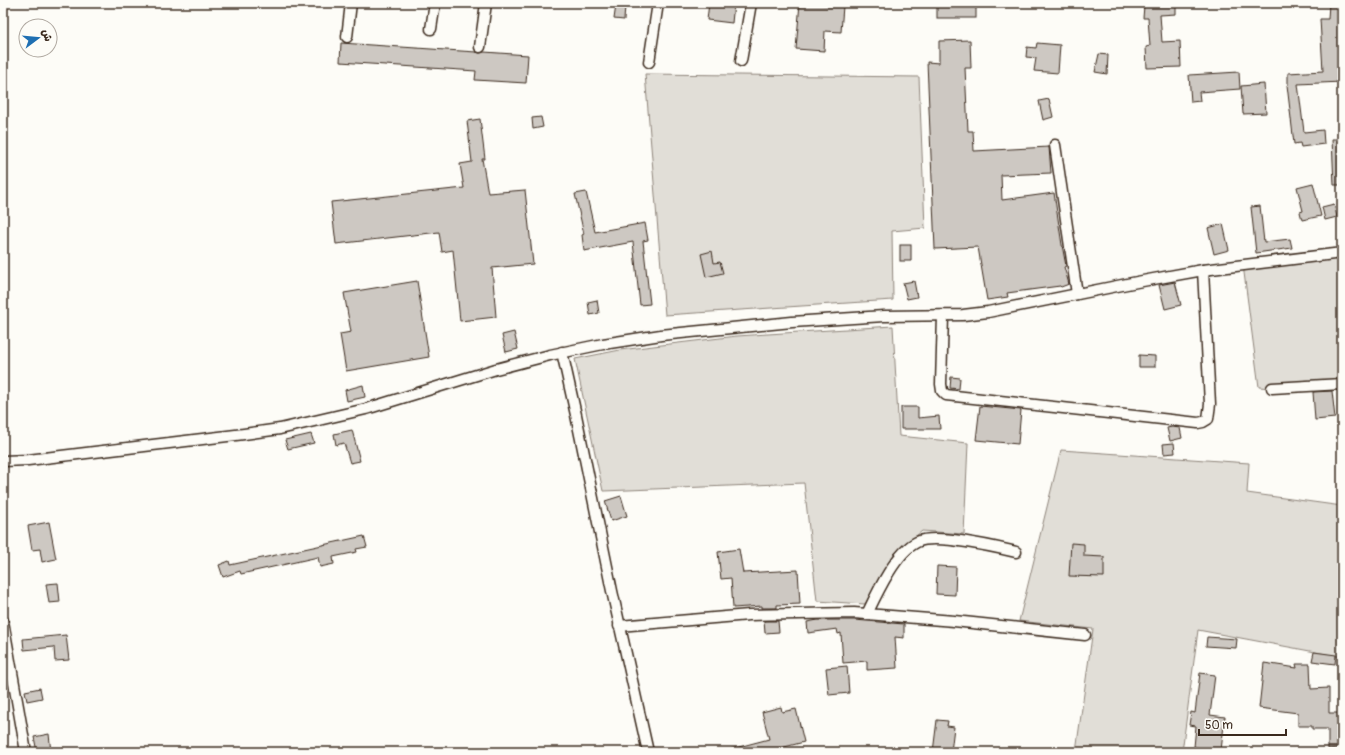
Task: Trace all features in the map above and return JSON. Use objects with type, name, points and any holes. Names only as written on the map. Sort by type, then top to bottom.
[{"type":"street","points":[[347,37],[351,3]]},
{"type":"street","points":[[431,29],[435,3]]},
{"type":"street","points":[[480,47],[486,3]]},
{"type":"street","points":[[649,62],[658,3]]},
{"type":"street","points":[[741,61],[751,3]]},
{"type":"street","points":[[1055,145],[1077,294]]},
{"type":"street","points":[[3,461],[28,460],[280,429],[366,409],[496,369],[562,352],[661,334],[792,322],[884,316],[943,316],[988,312],[1203,270],[1342,253]]},
{"type":"street","points":[[943,316],[941,384],[942,391],[946,395],[1198,423],[1208,419],[1210,404],[1203,270]]},
{"type":"street","points":[[562,352],[619,626],[648,752]]},
{"type":"street","points":[[1272,388],[1342,384]]},
{"type":"street","points":[[867,614],[889,572],[902,554],[916,542],[926,539],[937,539],[971,543],[1016,552]]},
{"type":"street","points":[[619,626],[749,615],[854,613],[954,620],[1085,635]]},
{"type":"street","points":[[3,621],[26,752]]},
{"type":"shaded area","points":[[645,74],[919,77],[925,228],[892,231],[893,300],[665,315]]},
{"type":"shaded area","points":[[1342,253],[1342,384],[1272,388],[1259,387],[1243,265]]},
{"type":"shaded area","points":[[893,326],[899,436],[968,443],[964,534],[922,531],[894,554],[865,604],[817,601],[804,483],[603,491],[575,359],[620,350],[737,336]]},
{"type":"shaded area","points":[[1061,450],[1249,463],[1247,493],[1342,506],[1342,657],[1198,630],[1182,752],[1076,751],[1093,629],[1019,621]]},
{"type":"building","points":[[709,3],[734,3],[732,23],[707,20]]},
{"type":"building","points":[[800,3],[843,6],[841,32],[825,31],[824,51],[796,49]]},
{"type":"building","points":[[937,3],[976,3],[976,18],[937,18]]},
{"type":"building","points":[[1329,3],[1340,3],[1342,33],[1342,82],[1298,84],[1304,132],[1323,130],[1324,144],[1301,147],[1300,143],[1294,144],[1287,85],[1288,73],[1323,71],[1320,19],[1328,19]]},
{"type":"building","points":[[1176,4],[1176,14],[1160,15],[1162,42],[1180,41],[1181,67],[1147,68],[1146,47],[1150,46],[1148,18],[1143,18],[1144,6]]},
{"type":"building","points":[[616,5],[625,6],[624,20],[614,19]]},
{"type":"building","points":[[970,40],[971,68],[965,68],[968,131],[973,131],[974,151],[1049,147],[1051,173],[1001,175],[1002,200],[1054,193],[1066,266],[1064,267],[1069,284],[1061,287],[1007,293],[1008,297],[987,300],[978,247],[935,249],[927,62],[939,63],[939,41]]},
{"type":"building","points":[[341,43],[528,55],[526,83],[475,80],[476,71],[340,62]]},
{"type":"building","points":[[1037,43],[1060,45],[1058,73],[1034,71],[1036,58],[1026,57],[1027,47],[1036,48]]},
{"type":"building","points":[[1099,54],[1108,55],[1107,74],[1095,72]]},
{"type":"building","points":[[1239,72],[1240,89],[1199,92],[1200,101],[1191,102],[1189,75]]},
{"type":"building","points":[[1264,84],[1266,113],[1243,114],[1241,86]]},
{"type":"building","points":[[1049,99],[1053,117],[1043,120],[1039,101]]},
{"type":"building","points":[[541,117],[543,127],[533,129],[532,118]]},
{"type":"building","points":[[480,119],[485,159],[482,159],[488,193],[525,190],[533,264],[492,268],[496,317],[460,321],[453,250],[442,252],[439,232],[336,244],[331,202],[464,188],[460,164],[472,162],[467,121]]},
{"type":"building","points":[[1332,139],[1342,139],[1342,185],[1334,185]]},
{"type":"building","points":[[1313,183],[1321,216],[1302,220],[1300,212],[1303,211],[1297,187]]},
{"type":"building","points":[[586,192],[595,232],[645,223],[648,240],[643,241],[650,304],[640,305],[633,242],[584,251],[582,235],[584,234],[575,194]]},
{"type":"building","points":[[1334,204],[1337,217],[1325,220],[1322,207]]},
{"type":"building","points":[[1260,206],[1264,242],[1290,239],[1292,248],[1256,253],[1251,207]]},
{"type":"building","points":[[1223,224],[1229,250],[1214,254],[1208,228]]},
{"type":"building","points":[[900,245],[911,245],[911,261],[900,261]]},
{"type":"building","points":[[712,251],[714,263],[720,262],[723,273],[706,277],[701,254]]},
{"type":"building","points":[[417,281],[429,357],[346,371],[340,334],[351,332],[344,293]]},
{"type":"building","points":[[914,281],[917,297],[907,299],[903,283]]},
{"type":"building","points":[[1175,282],[1181,305],[1165,309],[1159,285]]},
{"type":"building","points":[[597,300],[599,313],[590,315],[588,302]]},
{"type":"building","points":[[514,332],[518,349],[506,352],[502,335]]},
{"type":"building","points":[[1139,355],[1155,356],[1155,367],[1139,367]]},
{"type":"building","points":[[951,377],[960,378],[959,389],[950,388]]},
{"type":"building","points":[[363,385],[365,397],[347,401],[345,390]]},
{"type":"building","points":[[1332,391],[1335,418],[1315,420],[1313,392]]},
{"type":"building","points":[[980,406],[1021,410],[1018,444],[976,440]]},
{"type":"building","points":[[901,407],[918,407],[918,418],[939,416],[940,429],[901,429]]},
{"type":"building","points":[[1167,428],[1180,428],[1182,438],[1170,441]]},
{"type":"building","points":[[352,430],[360,461],[350,463],[344,443],[336,445],[334,434]]},
{"type":"building","points":[[311,434],[314,443],[288,449],[285,440]]},
{"type":"building","points":[[1174,443],[1175,453],[1164,454],[1163,444]]},
{"type":"building","points":[[621,496],[627,516],[611,521],[605,501]]},
{"type":"building","points":[[49,522],[56,559],[42,562],[40,549],[32,550],[28,526]]},
{"type":"building","points":[[364,536],[367,547],[356,549],[357,552],[333,557],[334,564],[320,567],[318,557],[241,574],[240,571],[223,577],[219,565],[229,561],[230,565]]},
{"type":"building","points":[[1071,543],[1084,544],[1084,556],[1104,557],[1104,577],[1069,576]]},
{"type":"building","points":[[739,549],[743,573],[798,570],[800,604],[777,605],[777,608],[762,608],[762,606],[733,608],[731,578],[721,579],[718,552]]},
{"type":"building","points":[[937,566],[956,567],[955,595],[936,594]]},
{"type":"building","points":[[58,583],[60,602],[49,603],[46,584]]},
{"type":"building","points":[[818,620],[854,620],[904,624],[904,638],[895,637],[897,668],[867,670],[867,661],[843,663],[841,633],[838,634],[837,629],[808,633],[807,622]]},
{"type":"building","points":[[764,621],[778,621],[779,632],[765,633]]},
{"type":"building","points":[[66,635],[69,660],[55,661],[54,647],[24,650],[23,639]]},
{"type":"building","points":[[1207,637],[1237,639],[1236,648],[1206,646]]},
{"type":"building","points":[[1314,652],[1336,655],[1335,664],[1312,661]]},
{"type":"building","points":[[1264,663],[1297,668],[1296,664],[1310,664],[1311,689],[1329,688],[1329,713],[1342,713],[1342,740],[1337,740],[1338,748],[1328,749],[1328,729],[1312,729],[1312,726],[1298,726],[1298,713],[1259,708]]},
{"type":"building","points":[[847,666],[849,693],[829,695],[826,668]]},
{"type":"building","points":[[1200,673],[1215,675],[1210,715],[1225,717],[1221,750],[1194,747],[1196,726],[1189,725],[1191,712],[1195,713]]},
{"type":"building","points":[[40,688],[42,698],[27,701],[25,691]]},
{"type":"building","points":[[781,707],[782,712],[796,709],[804,742],[765,752],[731,752],[731,749],[769,739],[762,712]]},
{"type":"building","points":[[937,720],[948,721],[947,726],[954,727],[951,752],[933,752]]},
{"type":"building","points":[[49,734],[51,752],[37,752],[34,737]]}]
